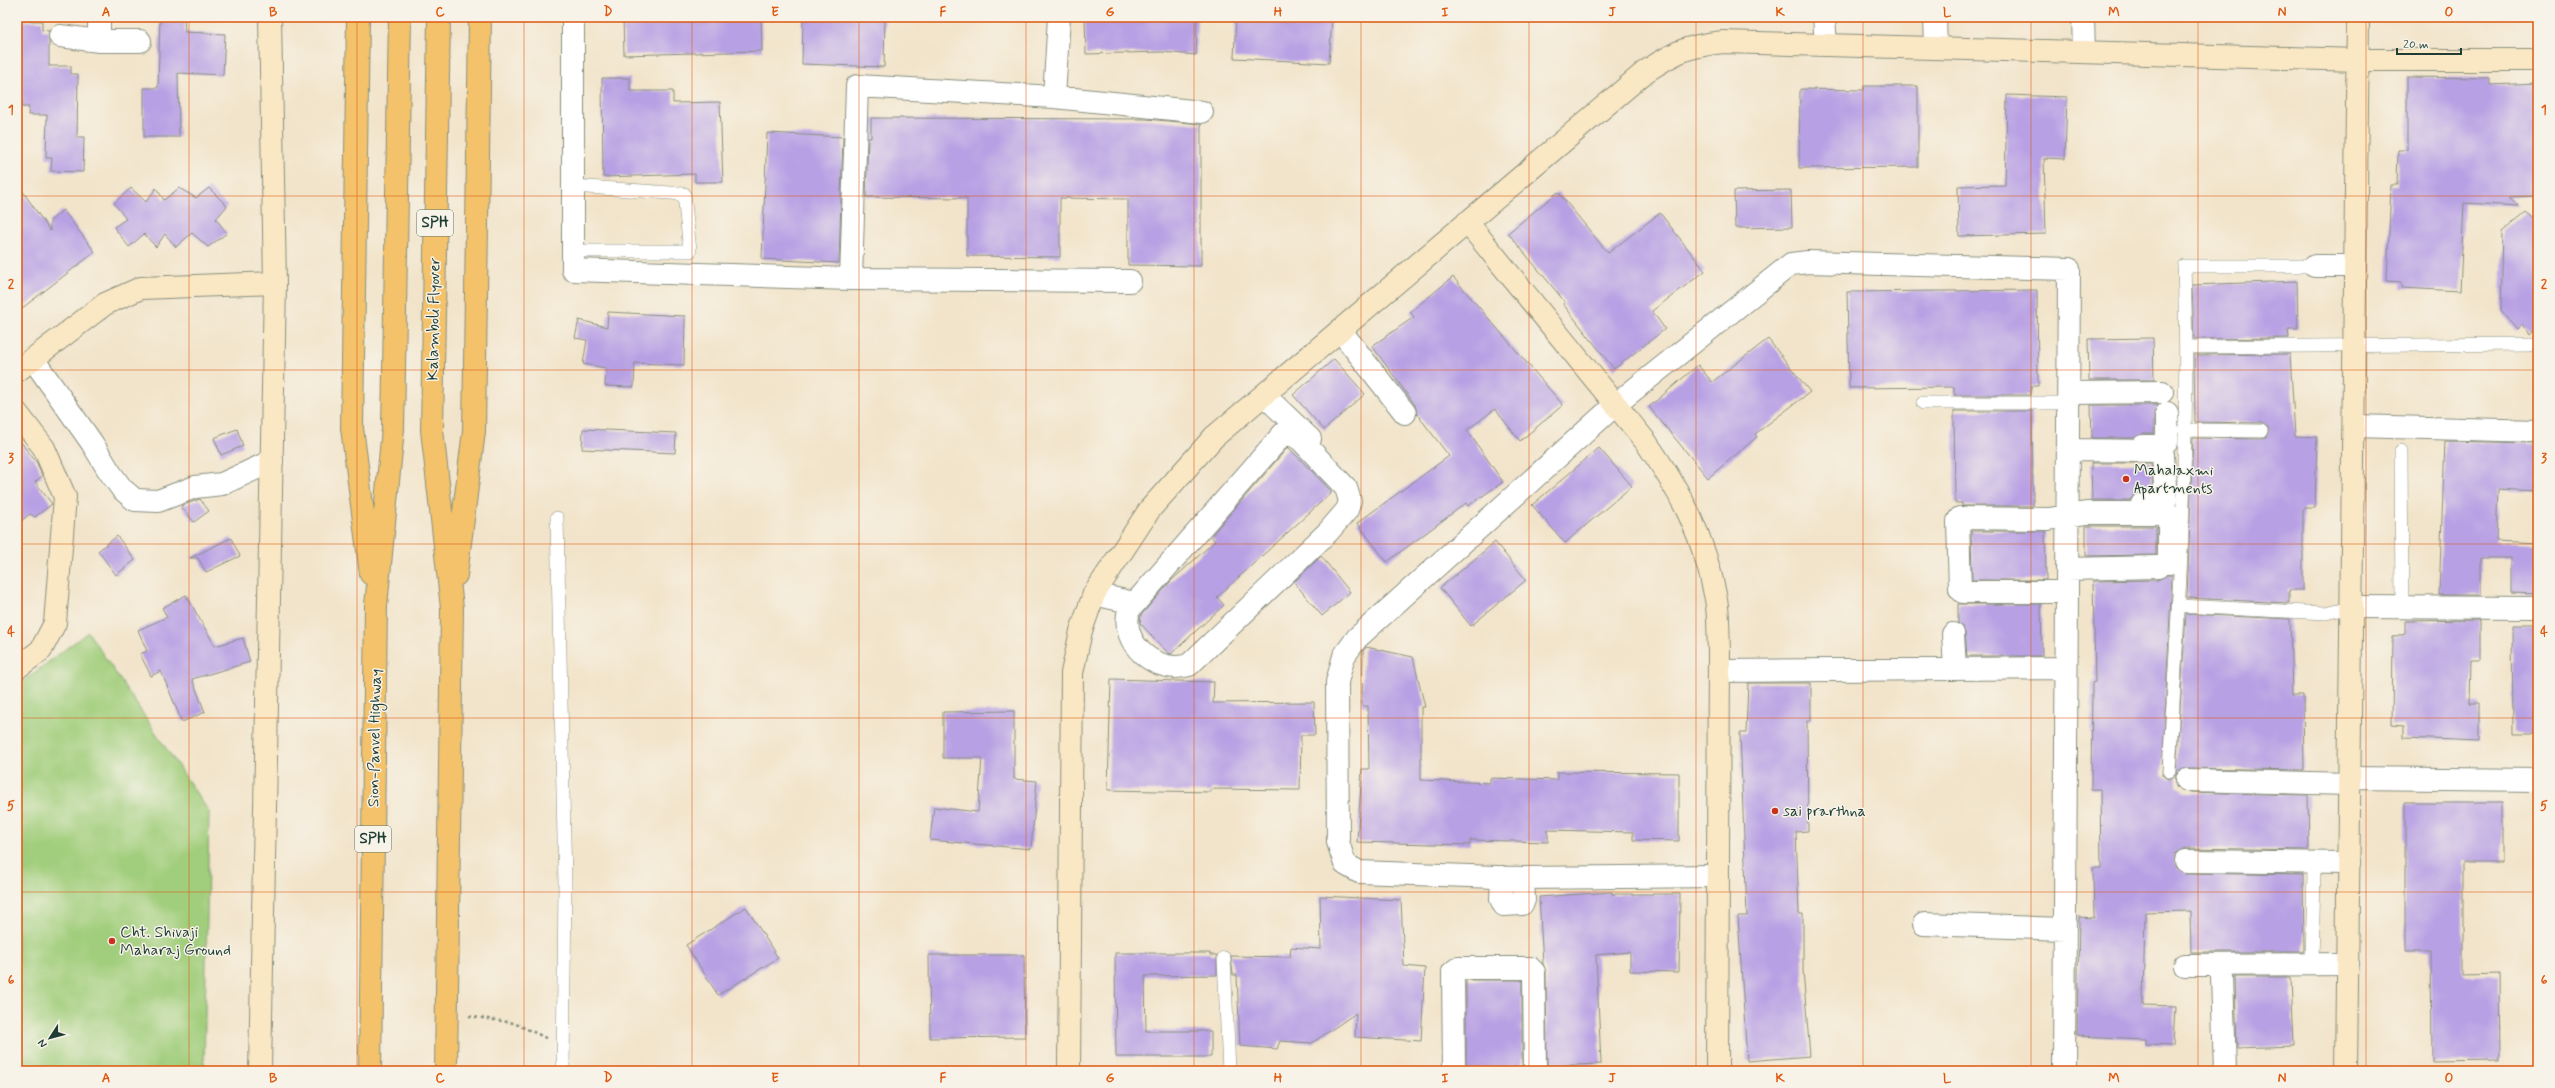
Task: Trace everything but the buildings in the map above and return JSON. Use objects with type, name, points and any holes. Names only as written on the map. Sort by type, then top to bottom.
[{"type":"highway","points":[[358,17],[352,428],[376,606]]},
{"type":"highway","name":"Sion-Panvel Highway","points":[[370,1071],[376,606],[393,429],[400,17]]},
{"type":"highway","name":"Kalamboli Flyover","points":[[439,17],[432,430],[452,608]]},
{"type":"highway","points":[[452,608],[474,431],[480,17]]},
{"type":"highway","name":"SPH","points":[[446,1071],[452,608]]},
{"type":"street","points":[[99,17],[99,41]]},
{"type":"street","points":[[260,1071],[275,283],[270,17]]},
{"type":"street","points":[[573,17],[573,270],[851,280],[1130,281]]},
{"type":"street","points":[[1054,97],[1059,17]]},
{"type":"street","points":[[1824,17],[1826,45]]},
{"type":"street","points":[[1934,17],[1936,48]]},
{"type":"street","points":[[2083,17],[2084,52]]},
{"type":"street","points":[[2346,1071],[2358,17]]},
{"type":"street","points":[[60,36],[99,41],[140,41]]},
{"type":"street","points":[[1069,1071],[1072,673],[1081,631],[1094,594],[1141,522],[1166,491],[1214,437],[1644,72],[1668,56],[1694,45],[1723,42],[2358,60],[2538,60]]},
{"type":"street","points":[[851,280],[857,86],[1054,97],[1202,112]]},
{"type":"street","points":[[1467,222],[1646,442],[1672,480],[1694,521],[1706,557],[1717,600],[1719,671],[1717,1071]]},
{"type":"street","points":[[1718,876],[1524,878],[1360,872],[1345,864],[1338,842],[1337,682],[1344,656],[1357,638],[1615,404],[1779,272],[1791,264],[1808,262],[2070,270],[2064,1071]]},
{"type":"street","points":[[2315,266],[2356,266]]},
{"type":"street","points":[[272,461],[222,484],[195,487],[158,501],[135,500],[122,489],[92,442],[25,365],[105,304],[141,288],[275,283]]},
{"type":"street","points":[[1340,330],[1405,413]]},
{"type":"street","points":[[2069,398],[2162,392]]},
{"type":"street","points":[[1264,394],[1322,451]]},
{"type":"street","points":[[17,413],[44,448],[65,497],[55,623],[41,650],[17,668]]},
{"type":"street","points":[[2068,448],[2163,446],[2167,442],[2166,413]]},
{"type":"street","points":[[2354,426],[2538,431]]},
{"type":"street","points":[[1283,434],[1291,434],[1301,440],[1346,488],[1350,501],[1346,510],[1328,532],[1189,665],[1180,668],[1164,665],[1146,658],[1135,646],[1126,627],[1129,610],[1134,603],[1283,434]]},
{"type":"street","points":[[2067,597],[1963,592],[1960,589],[1958,521],[1960,518],[2049,519],[2068,510],[2164,504],[2166,500],[2163,455],[2160,451],[2068,448]]},
{"type":"street","points":[[2067,569],[2164,565],[2169,516],[2167,513],[2086,513],[2068,510]]},
{"type":"street","points":[[1094,594],[1134,603]]},
{"type":"street","points":[[1957,598],[2067,597]]},
{"type":"street","points":[[2351,607],[2538,608]]},
{"type":"street","points":[[1953,634],[1955,669]]},
{"type":"street","points":[[1719,671],[2066,668]]},
{"type":"street","points":[[2178,775],[2350,781],[2538,780]]},
{"type":"street","points":[[2189,865],[2349,867],[2314,870],[2189,865]]},
{"type":"street","points":[[1924,924],[2065,929]]},
{"type":"street","points":[[2312,964],[2347,971],[2222,976],[2185,970],[2312,964]]},
{"type":"street","points":[[1454,1071],[1453,972],[1458,968],[1530,968],[1534,972],[1535,1071]]},
{"type":"street","points":[[2222,976],[2225,1071]]},
{"type":"lane","points":[[573,186],[684,194],[690,251],[573,251]]},
{"type":"lane","points":[[2178,775],[2179,606],[2187,347],[2184,266],[2315,266]]},
{"type":"lane","points":[[2187,347],[2530,344]]},
{"type":"lane","points":[[1923,403],[2069,398]]},
{"type":"lane","points":[[2184,430],[2261,431]]},
{"type":"lane","points":[[2401,451],[2402,607]]},
{"type":"lane","points":[[557,518],[565,884],[563,1071]]},
{"type":"lane","points":[[2179,606],[2326,613],[2351,607]]},
{"type":"lane","points":[[2312,964],[2314,870]]},
{"type":"lane","points":[[1224,958],[1229,1071]]},
{"type":"path","points":[[447,1012],[514,1023],[563,1046]]},
{"type":"green space","name":"Cht. Shivaji Maharaj Ground","points":[[88,632],[209,812],[204,1071],[17,1071],[17,686]]},
{"type":"place","name":"Mahalaxmi Apartments","points":[[2126,479]]},
{"type":"place","name":"sai prarthna","points":[[1775,811]]},
{"type":"place","name":"Cht. Shivaji Maharaj Ground","points":[[112,941]]}]
